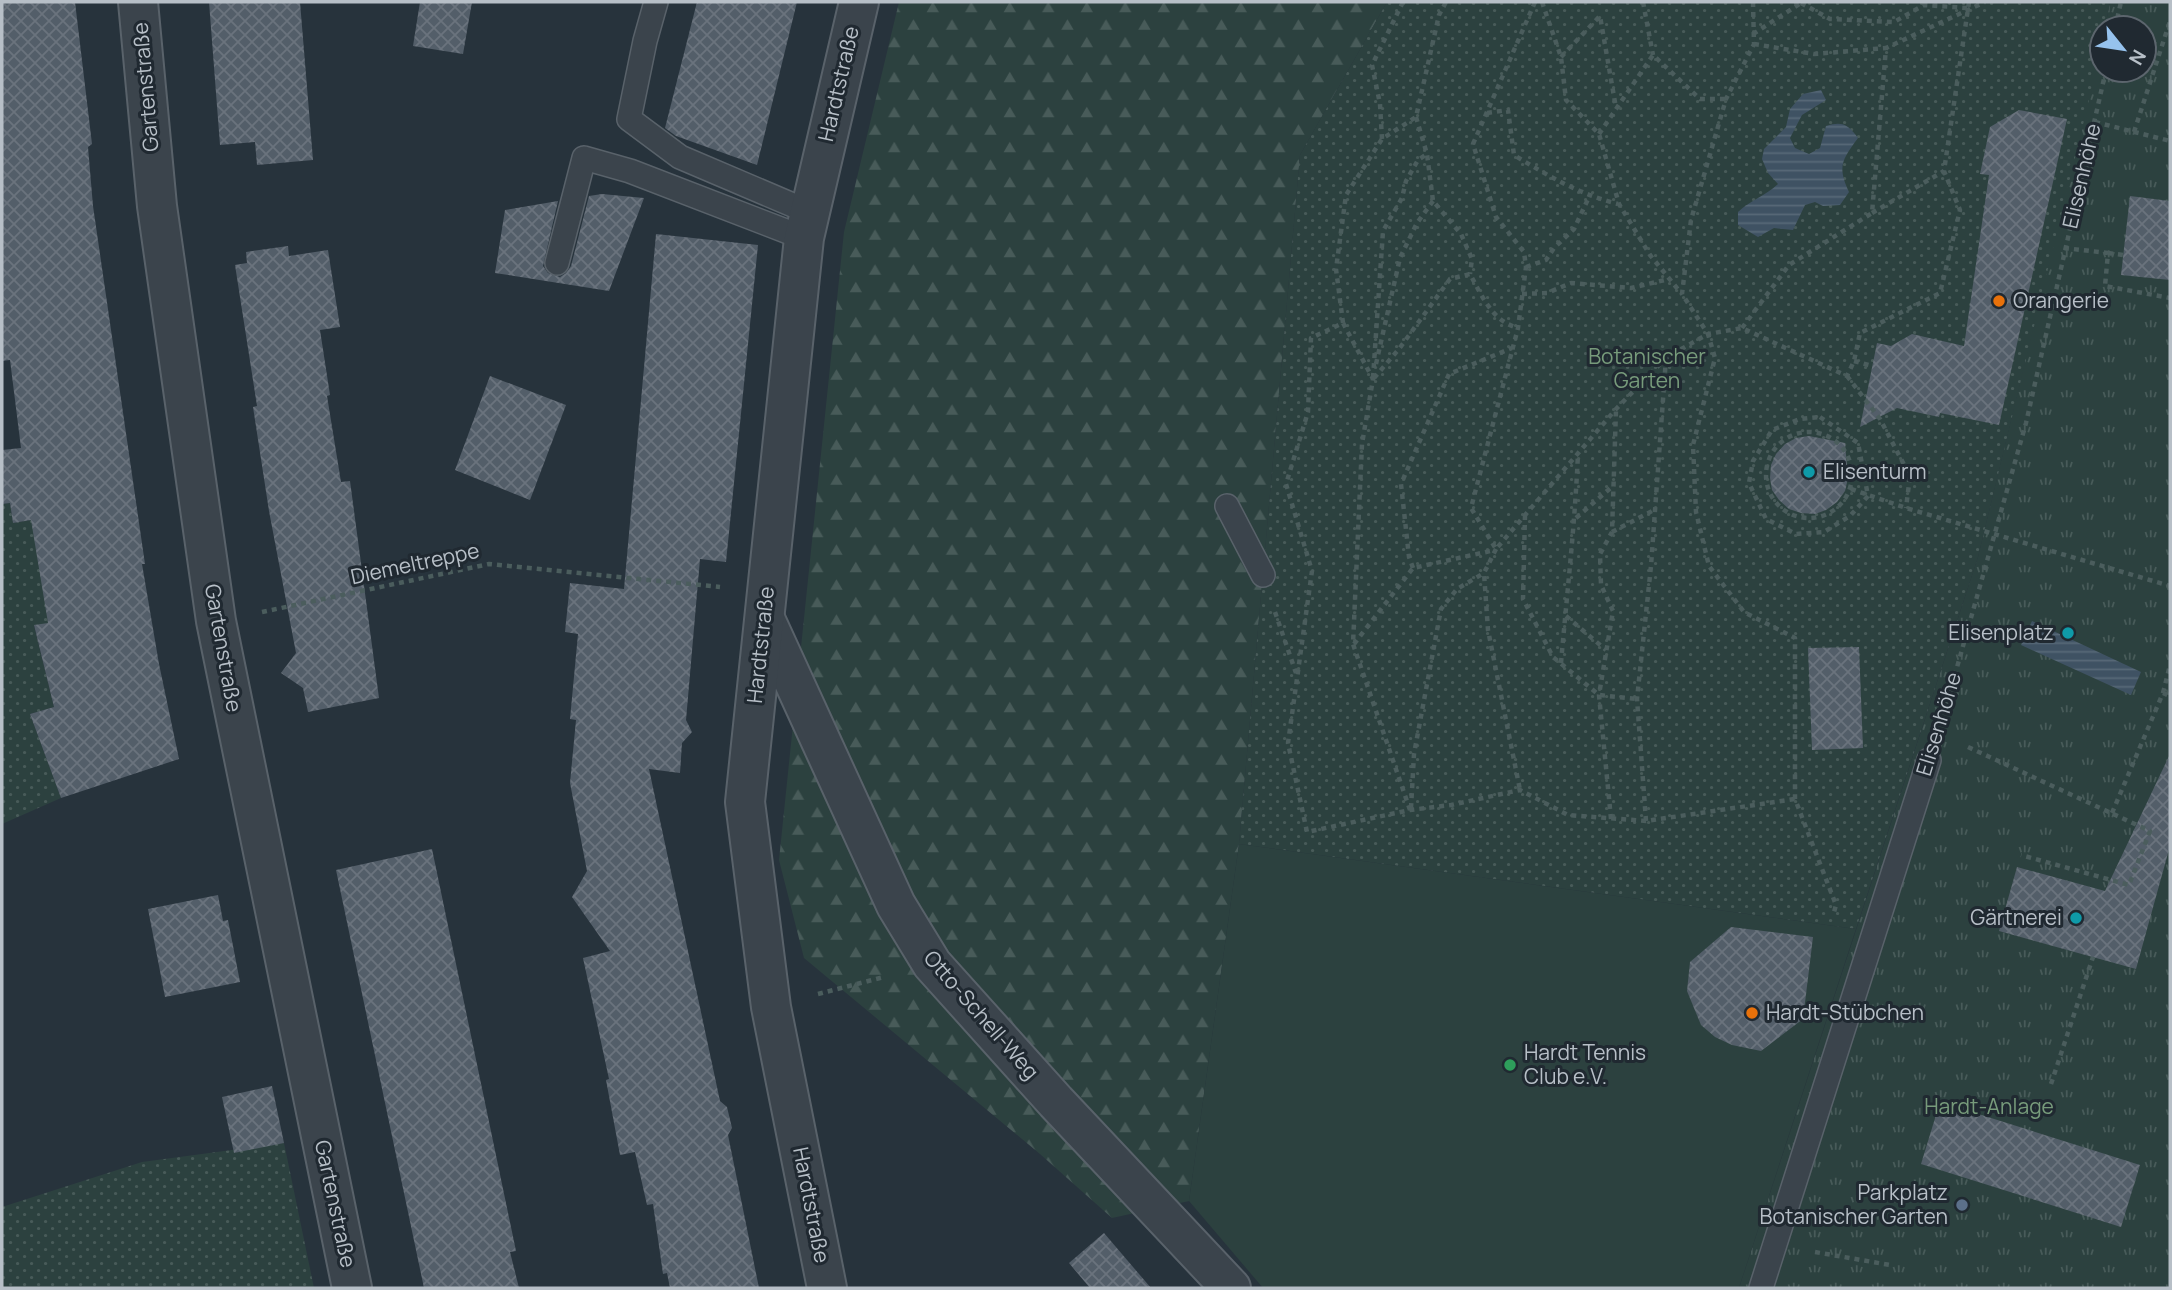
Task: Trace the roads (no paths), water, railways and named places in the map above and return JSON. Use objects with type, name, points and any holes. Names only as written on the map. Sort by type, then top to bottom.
[{"type":"street","name":"Gartenstraße","points":[[138,2],[157,206],[216,621],[352,1288]]},
{"type":"street","name":"Hardtstraße","points":[[827,1288],[771,1007],[745,802],[806,225],[859,2]]},
{"type":"street","name":"Otto-Schell-Weg","points":[[765,619],[896,905],[932,964],[1056,1102],[1231,1288]]},
{"type":"lane","points":[[656,2],[645,40],[629,119],[680,157],[806,225]]},
{"type":"lane","points":[[557,264],[584,158],[806,225]]},
{"type":"lane","points":[[1227,506],[1263,575]]},
{"type":"lane","name":"Elisenhöhe","points":[[1761,1288],[1929,760]]},
{"type":"water","points":[[1821,90],[1826,100],[1802,115],[1790,138],[1795,148],[1809,154],[1820,148],[1826,126],[1841,124],[1851,130],[1858,138],[1845,158],[1842,169],[1849,192],[1840,205],[1823,206],[1815,202],[1805,205],[1793,230],[1774,228],[1758,237],[1738,225],[1738,212],[1778,184],[1768,173],[1762,159],[1764,149],[1786,127],[1790,109],[1803,94]]},
{"type":"water","points":[[2032,621],[2141,672],[2131,695],[2021,645]]},
{"type":"place","name":"Orangerie","points":[[1999,301]]},
{"type":"place","name":"Elisenturm","points":[[1809,472]]},
{"type":"place","name":"Elisenplatz","points":[[2068,633]]},
{"type":"place","name":"Gärtnerei","points":[[2076,918]]},
{"type":"place","name":"Hardt-Stübchen","points":[[1752,1013]]},
{"type":"place","name":"Hardt Tennis Club e.V.","points":[[1510,1065]]},
{"type":"place","name":"Parkplatz Botanischer Garten","points":[[1962,1205]]},
{"type":"park label","name":"Botanischer Garten","points":[[1647,369]]},
{"type":"park label","name":"Hardt-Anlage","points":[[1989,1107]]}]
